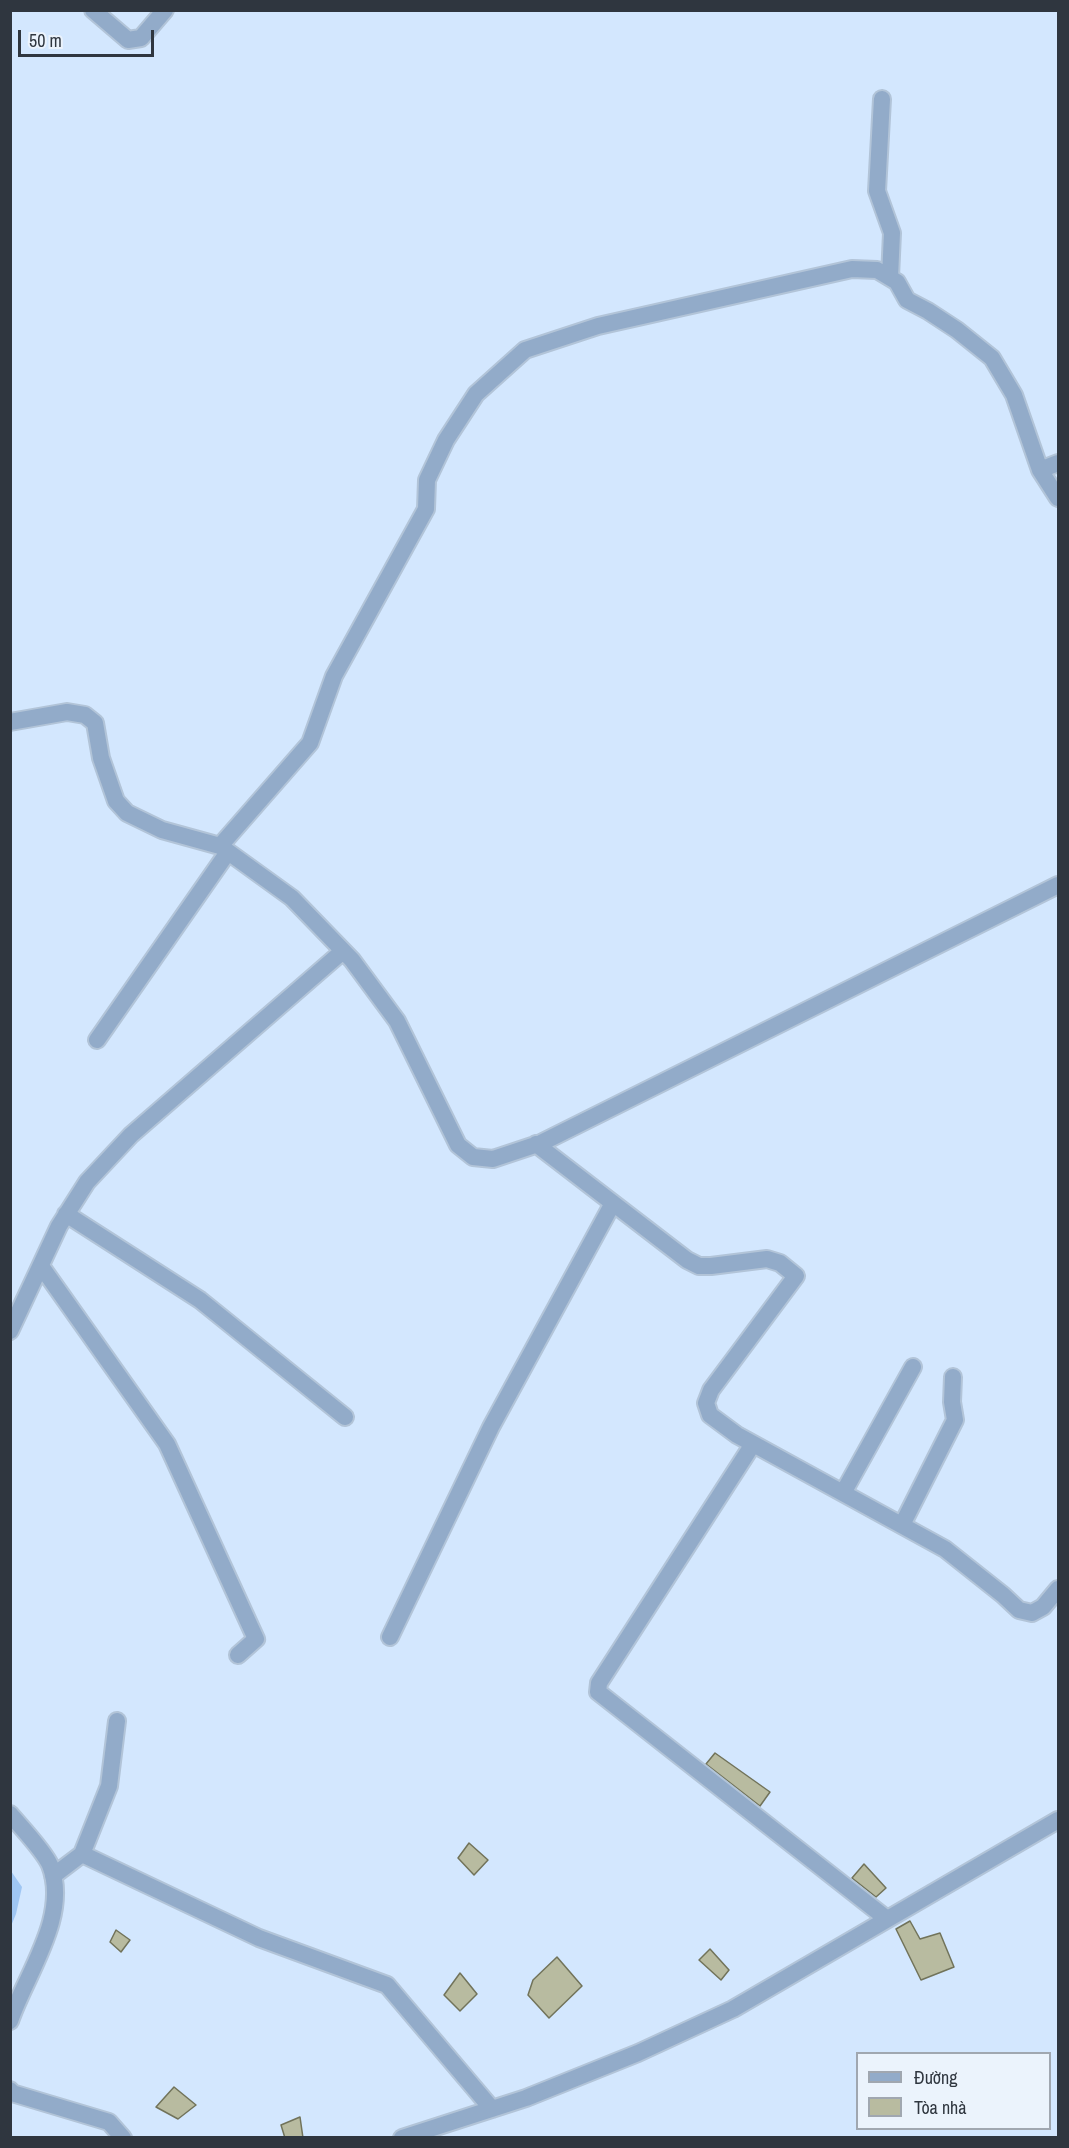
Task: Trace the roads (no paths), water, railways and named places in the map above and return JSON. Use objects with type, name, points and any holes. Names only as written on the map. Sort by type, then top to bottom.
[{"type":"street","points":[[93,10],[128,40],[141,38],[165,10]]},
{"type":"street","points":[[882,99],[877,191],[892,233],[890,277]]},
{"type":"street","points":[[97,1040],[224,849],[310,743],[334,676],[426,509],[427,480],[446,440],[476,394],[525,350],[598,326],[852,269],[877,270],[897,282],[907,300],[957,330],[992,358],[1014,395],[1041,470],[1059,498]]},
{"type":"street","points":[[1041,470],[1059,464]]},
{"type":"street","points":[[10,722],[67,712],[85,715],[95,723],[101,758],[116,801],[127,813],[162,830],[224,849],[292,898],[343,951],[397,1021],[458,1145],[473,1157],[493,1159],[536,1144],[1059,885]]},
{"type":"street","points":[[10,1331],[59,1226],[87,1182],[131,1135],[343,951]]},
{"type":"street","points":[[536,1144],[687,1260],[699,1266],[766,1259],[780,1263],[796,1276],[711,1390],[706,1403],[710,1415],[737,1435],[945,1549],[1003,1595],[1018,1610],[1032,1613],[1043,1607],[1059,1589]]},
{"type":"street","points":[[390,1637],[491,1428],[612,1203]]},
{"type":"street","points":[[66,1214],[200,1300],[345,1417]]},
{"type":"street","points":[[41,1266],[167,1444],[256,1639],[238,1655]]},
{"type":"street","points":[[843,1493],[913,1367]]},
{"type":"street","points":[[902,1525],[955,1420],[952,1402],[953,1377]]},
{"type":"street","points":[[753,1444],[599,1683],[598,1692],[887,1919]]},
{"type":"street","points":[[53,1876],[82,1854],[109,1786],[117,1721]]},
{"type":"street","points":[[10,1814],[50,1863],[56,1889],[50,1928],[10,2021]]},
{"type":"street","points":[[402,2138],[526,2098],[638,2053],[733,2009],[1059,1820]]},
{"type":"street","points":[[82,1854],[259,1938],[387,1985],[492,2109]]},
{"type":"street","points":[[10,2090],[12,2093],[33,2100],[109,2122],[123,2138]]}]
